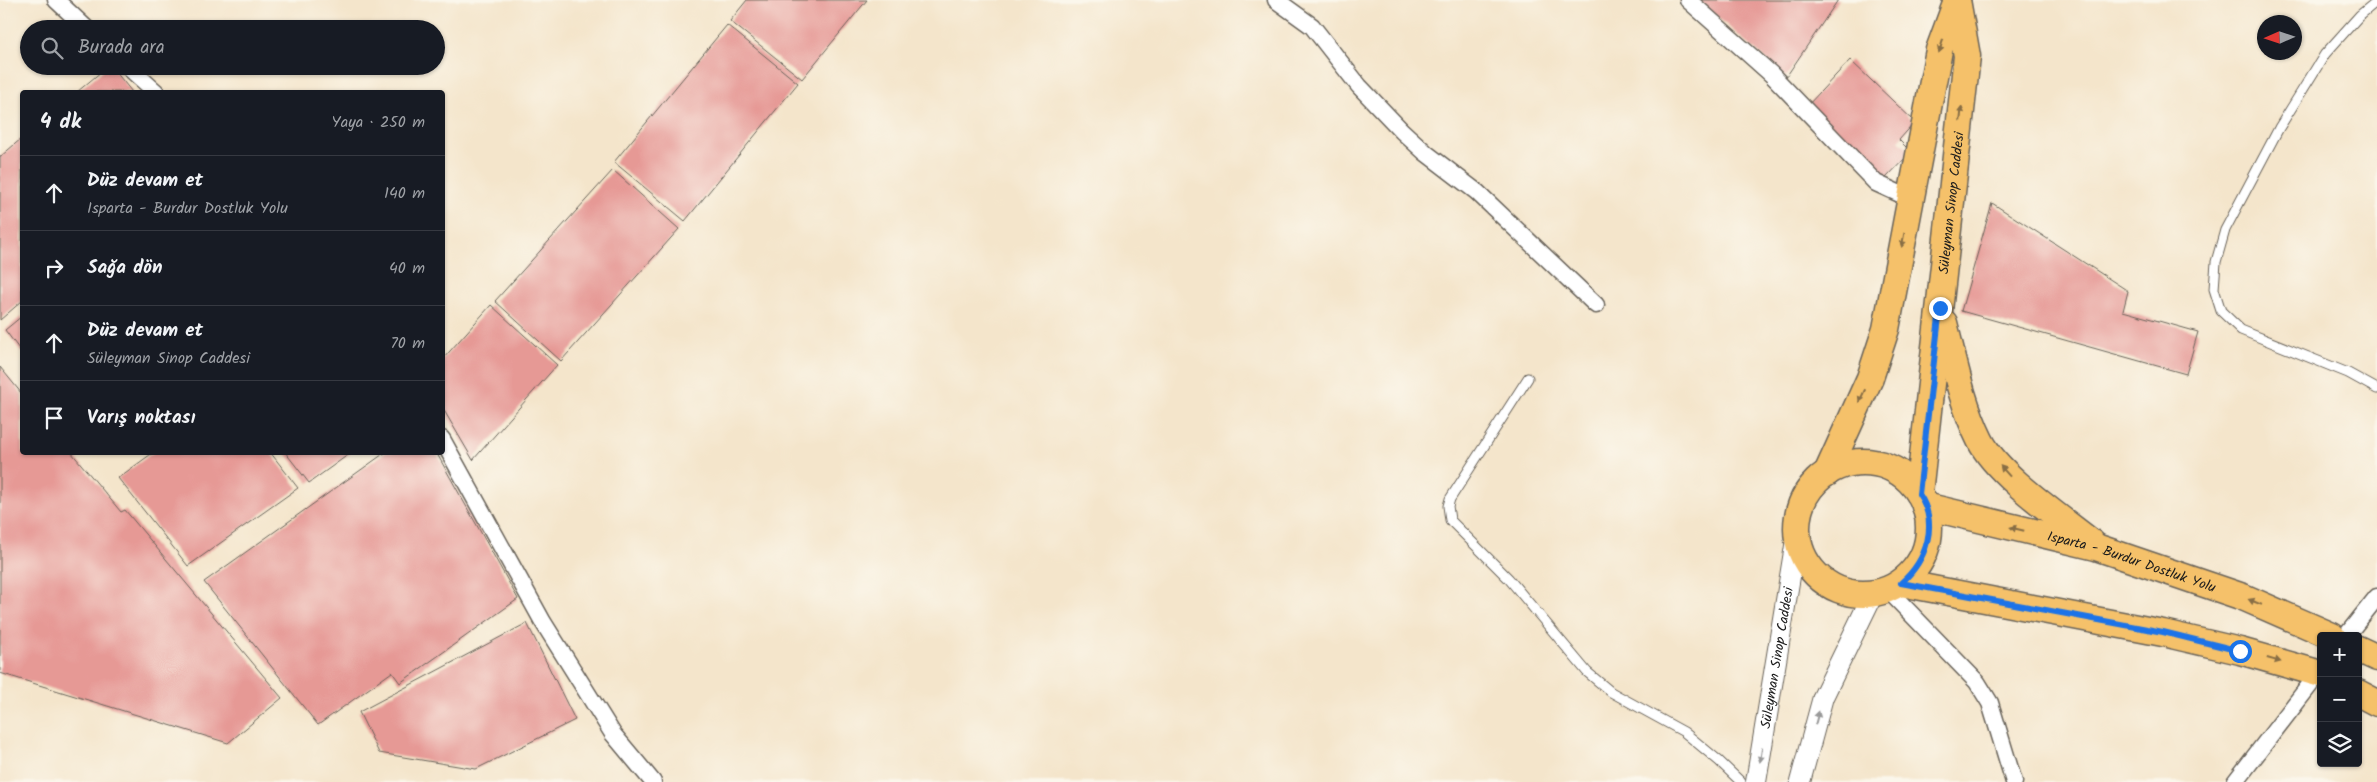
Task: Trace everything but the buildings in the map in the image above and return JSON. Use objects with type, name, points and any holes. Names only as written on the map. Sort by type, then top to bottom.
[{"type":"main road","name":"Süleyman Sinop Caddesi","points":[[1827,473],[1870,378],[1886,329],[1939,50],[1957,0]]},
{"type":"main road","name":"Süleyman Sinop Caddesi","points":[[1922,500],[1967,56],[1957,0]]},
{"type":"main road","points":[[1940,308],[1965,404],[1980,442],[2007,475],[2096,547]]},
{"type":"main road","points":[[1887,589],[1912,573],[1926,548],[1929,527],[1922,500],[1908,480],[1894,470],[1878,464],[1860,462],[1842,465],[1827,473],[1813,485],[1804,499],[1798,516],[1797,534],[1801,552],[1810,568],[1822,580],[1838,590],[1855,594],[1887,589],[2163,632],[2317,672]]},
{"type":"main road","name":"Isparta - Burdur Dostluk Yolu","points":[[1922,500],[2096,547],[2243,597],[2323,632]]},
{"type":"main road","points":[[2362,651],[2377,658]]},
{"type":"main road","points":[[2362,694],[2377,703]]},
{"type":"street","points":[[56,0],[77,20]]},
{"type":"street","points":[[1276,0],[1312,26],[1359,86],[1402,131],[1432,158],[1477,192],[1596,305]]},
{"type":"street","points":[[1688,0],[1770,74],[1876,183],[1911,199]]},
{"type":"street","points":[[138,75],[154,90]]},
{"type":"street","points":[[445,443],[543,622],[613,734],[653,782]]},
{"type":"street","name":"Süleyman Sinop Caddesi","points":[[1756,782],[1797,534]]},
{"type":"street","points":[[1800,782],[1823,697],[1887,589],[1977,682],[1990,703],[2014,782]]},
{"type":"street","points":[[2349,632],[2377,597]]},
{"type":"street","points":[[2235,782],[2317,677]]},
{"type":"lane","points":[[2377,1],[2360,15],[2326,54],[2270,144],[2224,230],[2216,262],[2214,289],[2221,311],[2241,330],[2348,373],[2377,389]]},
{"type":"lane","points":[[1528,378],[1450,499],[1448,506],[1450,520],[1509,579],[1587,672],[1611,692],[1684,732],[1719,760],[1740,782]]},
{"type":"route","points":[[1940,308],[1919,494],[1922,497],[1929,520],[1929,534],[1920,562],[1901,583],[2163,632],[2240,651]]}]
